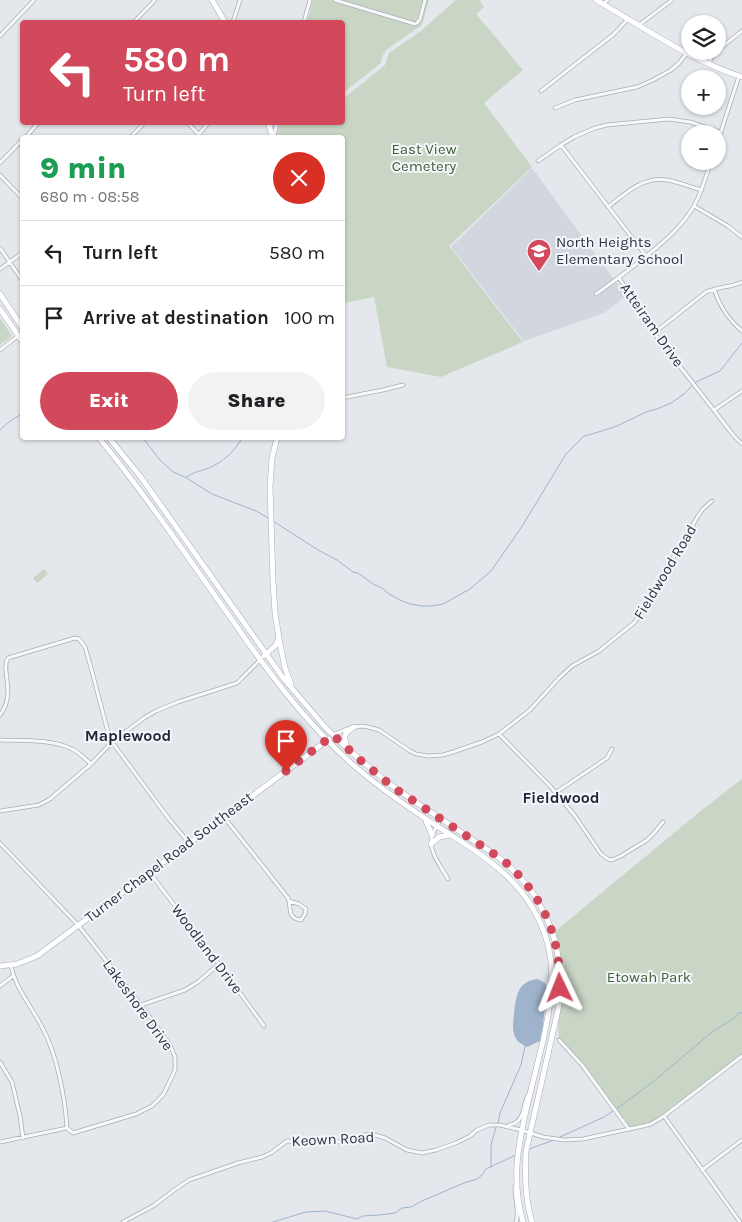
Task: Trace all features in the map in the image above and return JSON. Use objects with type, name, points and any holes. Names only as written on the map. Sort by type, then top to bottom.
[{"type":"main road","points":[[212,0],[224,20]]},
{"type":"main road","points":[[596,0],[606,2],[628,19],[681,51]]},
{"type":"main road","points":[[699,60],[740,77]]},
{"type":"main road","points":[[0,294],[20,324]]},
{"type":"main road","points":[[0,309],[20,333]]},
{"type":"main road","points":[[100,440],[142,494],[260,660],[291,701],[326,740],[378,785],[492,863],[514,882],[530,904],[548,944],[552,993],[548,1022],[518,1149],[516,1172],[523,1222]]},
{"type":"main road","points":[[111,440],[140,476],[266,654],[294,691],[333,735],[387,782],[494,854],[527,884],[537,899],[552,931],[560,968],[560,996],[526,1152],[526,1190],[532,1222]]},
{"type":"main road","points":[[276,440],[270,487],[275,613],[285,668],[294,691]]},
{"type":"main road","points":[[260,660],[276,645],[279,638]]},
{"type":"main road","points":[[350,751],[345,738],[348,730],[354,727]]},
{"type":"main road","points":[[315,728],[318,740],[317,747]]},
{"type":"main road","name":"Turner Chapel Road Southeast","points":[[0,966],[22,963],[32,959],[333,735]]},
{"type":"main road","points":[[425,818],[430,826],[432,835]]},
{"type":"main road","points":[[431,844],[439,837],[451,835]]},
{"type":"street","points":[[0,36],[34,0]]},
{"type":"street","points":[[136,20],[155,0]]},
{"type":"street","points":[[234,20],[240,0]]},
{"type":"street","points":[[305,20],[310,0]]},
{"type":"street","points":[[335,0],[417,23],[420,19],[425,0]]},
{"type":"street","points":[[639,26],[672,0]]},
{"type":"street","points":[[541,91],[614,34],[628,19]]},
{"type":"street","points":[[726,44],[742,31]]},
{"type":"street","points":[[555,108],[575,100],[637,87],[671,70],[682,60]]},
{"type":"street","points":[[708,64],[710,60]]},
{"type":"street","points":[[723,125],[740,77]]},
{"type":"street","points":[[538,161],[574,137],[595,128],[669,119],[699,125]]},
{"type":"street","points":[[28,135],[36,125]]},
{"type":"street","points":[[133,135],[143,125]]},
{"type":"street","points":[[190,125],[198,134],[206,125]]},
{"type":"street","points":[[0,163],[20,143]]},
{"type":"street","points":[[561,145],[646,256]]},
{"type":"street","name":"Atteiram Drive","points":[[708,170],[702,190],[694,206],[668,238],[619,278],[654,333],[742,444]]},
{"type":"street","points":[[0,175],[20,196]]},
{"type":"street","points":[[608,207],[637,185],[651,180],[668,180],[702,190]]},
{"type":"street","points":[[694,206],[728,226],[742,237]]},
{"type":"street","points":[[0,248],[20,277]]},
{"type":"street","points":[[0,269],[20,254]]},
{"type":"street","points":[[596,294],[619,278]]},
{"type":"street","points":[[654,333],[701,296],[714,289],[742,282]]},
{"type":"street","points":[[714,289],[718,303],[742,331]]},
{"type":"street","points":[[0,350],[20,335]]},
{"type":"street","points":[[345,397],[403,385]]},
{"type":"street","points":[[714,410],[742,391]]},
{"type":"street","name":"Fieldwood Road","points":[[333,735],[354,727],[368,727],[379,730],[410,751],[422,756],[428,756],[453,752],[499,734],[530,710],[572,666],[599,651],[636,622],[698,516],[712,501]]},
{"type":"street","points":[[1,669],[3,661],[8,658],[75,638],[79,639],[83,643],[90,664],[112,742],[189,843]]},
{"type":"street","points":[[0,812],[39,805],[50,799],[91,764],[112,742],[139,721],[156,711],[178,702],[237,683],[260,660]]},
{"type":"street","points":[[0,715],[4,710],[7,699],[2,676]]},
{"type":"street","points":[[499,734],[555,793],[575,816],[601,854],[608,859],[612,860],[621,856],[647,840],[663,822]]},
{"type":"street","points":[[0,740],[64,745],[74,750],[91,764]]},
{"type":"street","points":[[555,793],[607,758],[612,749]]},
{"type":"street","points":[[224,817],[289,901],[291,914],[295,919],[301,920],[306,908],[289,901]]},
{"type":"street","points":[[441,819],[432,835],[431,844],[434,855],[448,879]]},
{"type":"street","name":"Lakeshore Drive","points":[[0,844],[78,925],[170,1045],[176,1057],[174,1070],[162,1095],[152,1106],[136,1114],[73,1133],[66,1128]]},
{"type":"street","name":"Woodland Drive","points":[[150,872],[264,1026]]},
{"type":"street","points":[[140,1005],[185,990],[198,982],[219,964]]},
{"type":"street","points":[[0,1142],[66,1128],[63,1091],[51,1048],[43,1028],[13,976],[11,965]]},
{"type":"street","points":[[0,986],[13,976]]},
{"type":"street","points":[[560,1040],[582,1065],[628,1128]]},
{"type":"street","name":"Keown Road","points":[[123,1222],[162,1200],[189,1180],[262,1157],[287,1141],[344,1142],[363,1135],[372,1134],[385,1138],[407,1150],[422,1153],[456,1143],[489,1124],[506,1126],[558,1140],[572,1140],[651,1124],[742,1056]]},
{"type":"street","points":[[0,1062],[12,1082],[23,1138]]},
{"type":"street","points":[[506,1126],[516,1124],[520,1120],[524,1103],[534,1081]]},
{"type":"street","points":[[664,1116],[740,1222]]},
{"type":"street","points":[[702,1170],[742,1140]]},
{"type":"street","points":[[516,1172],[515,1197],[518,1215],[516,1222]]},
{"type":"shaded area","name":"North Heights Elementary School","points":[[532,168],[626,296],[604,313],[524,341],[451,247]]},
{"type":"green space","points":[[313,0],[429,0],[422,25],[386,50],[381,63],[345,91],[345,20],[308,20]]},
{"type":"green space","name":"East View Cemetery","points":[[456,0],[479,0],[484,7],[476,14],[523,70],[484,103],[532,167],[449,246],[523,342],[441,377],[387,367],[374,297],[345,303],[345,135],[277,135],[280,125],[345,125],[345,97],[385,65],[389,53],[421,31]]},
{"type":"green space","points":[[0,318],[12,336],[0,345]]},
{"type":"green space","points":[[44,569],[48,574],[37,583],[33,578]]},
{"type":"green space","name":"Etowah Park","points":[[742,779],[742,1056],[664,1116],[651,1124],[628,1128],[559,1040],[553,933]]},
{"type":"water","points":[[538,979],[545,983],[547,989],[543,1025],[540,1041],[527,1047],[516,1039],[514,1034],[513,1023],[516,1002],[522,986],[531,980]]},
{"type":"waterway","points":[[273,521],[400,600],[422,606],[443,604],[470,589],[491,571],[521,528],[566,454],[584,436],[617,426],[646,412],[671,403],[696,382],[720,371],[742,343]]},
{"type":"waterway","points":[[0,430],[20,415]]},
{"type":"waterway","points":[[145,440],[159,459],[173,472],[185,477],[212,494],[256,511],[270,519]]},
{"type":"waterway","points":[[186,477],[219,463],[232,452],[241,440]]},
{"type":"waterway","points":[[560,1137],[604,1117],[619,1107],[654,1081],[712,1032],[736,1017],[738,1013],[742,1013]]},
{"type":"waterway","points":[[498,1123],[500,1113],[521,1065],[525,1046]]},
{"type":"waterway","points":[[491,1167],[491,1145],[496,1127]]},
{"type":"waterway","points":[[529,1149],[554,1140]]},
{"type":"waterway","points":[[273,1222],[306,1212],[325,1211],[357,1219],[363,1216],[395,1213],[402,1208],[411,1207],[477,1179],[486,1169],[516,1155]]},
{"type":"place","name":"North Heights Elementary School","points":[[539,272]]},
{"type":"district","name":"Maplewood","points":[[128,735]]},
{"type":"district","name":"Fieldwood","points":[[561,797]]},
{"type":"route","points":[[286,771],[333,735],[394,788],[503,860],[527,884],[546,917],[552,931],[559,960],[560,988]]}]
